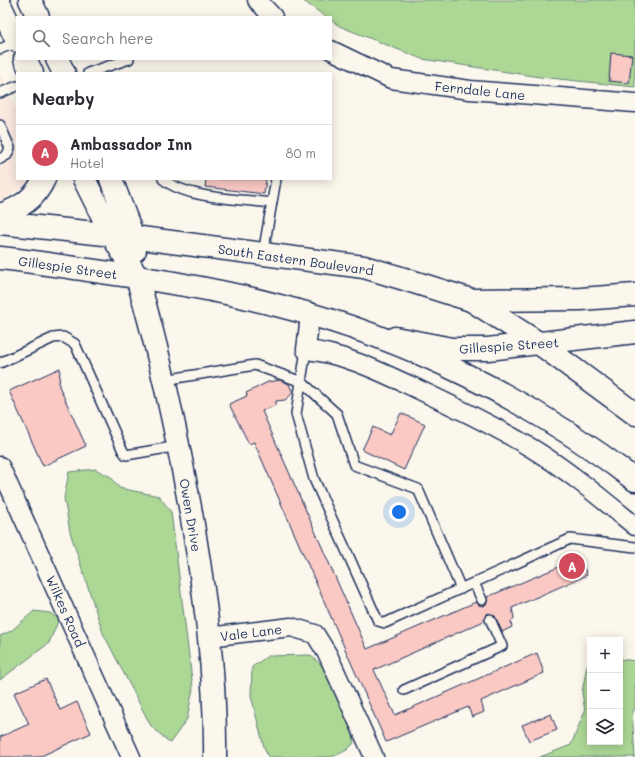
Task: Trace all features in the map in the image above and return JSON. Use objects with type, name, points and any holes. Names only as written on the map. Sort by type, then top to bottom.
[{"type":"main road","points":[[30,0],[38,16]]},
{"type":"main road","points":[[0,5],[16,39]]},
{"type":"main road","points":[[26,60],[32,72]]},
{"type":"main road","points":[[58,60],[64,72]]},
{"type":"main road","points":[[0,215],[24,205],[41,186],[44,180]]},
{"type":"main road","name":"Owen Drive","points":[[84,180],[112,235],[137,277]]},
{"type":"main road","name":"Owen Drive","points":[[111,180],[133,237],[137,277],[179,446],[201,573],[209,637],[214,692],[215,757]]},
{"type":"main road","points":[[0,224],[133,237]]},
{"type":"main road","name":"South Eastern Boulevard","points":[[133,237],[364,268],[471,300],[540,344],[635,414]]},
{"type":"main road","name":"Gillespie Street","points":[[0,258],[137,277]]},
{"type":"main road","points":[[137,277],[224,293],[281,306],[361,331],[406,348],[466,376],[531,410],[582,442],[635,480]]},
{"type":"main road","points":[[471,300],[581,299],[635,295]]},
{"type":"main road","name":"Gillespie Street","points":[[361,331],[452,349],[488,349],[635,332]]},
{"type":"street","points":[[257,0],[272,16]]},
{"type":"street","name":"Ferndale Lane","points":[[332,50],[391,79],[470,90],[635,103]]},
{"type":"street","points":[[310,315],[306,350],[322,351],[390,376],[484,422],[533,449],[578,480],[635,526]]},
{"type":"street","name":"Wilkes Road","points":[[0,466],[131,757]]},
{"type":"street","name":"Vale Lane","points":[[209,637],[293,628],[315,634],[328,656],[374,757]]},
{"type":"lane","points":[[0,49],[16,41]]},
{"type":"lane","points":[[91,72],[126,60]]},
{"type":"lane","points":[[0,93],[16,86]]},
{"type":"lane","points":[[0,125],[10,148],[7,155],[0,159]]},
{"type":"lane","points":[[165,180],[168,183],[200,195],[220,192],[238,199],[272,204]]},
{"type":"lane","points":[[263,254],[276,180]]},
{"type":"lane","points":[[200,195],[201,185]]},
{"type":"lane","points":[[238,199],[239,189]]},
{"type":"lane","points":[[256,201],[257,192]]},
{"type":"lane","points":[[0,363],[53,338],[63,337],[75,344],[126,455],[179,446]]},
{"type":"lane","points":[[306,350],[296,414],[314,479],[378,621],[385,623],[570,539],[635,547]]},
{"type":"lane","points":[[163,381],[255,365],[302,382],[338,414],[354,465],[418,489],[461,589]]},
{"type":"lane","points":[[474,583],[482,600]]},
{"type":"lane","points":[[404,690],[502,646],[490,619]]},
{"type":"shaded area","points":[[0,75],[16,110],[16,180],[28,180],[25,185],[2,201],[0,200]]},
{"type":"green space","points":[[302,0],[635,0],[635,87],[540,77],[422,59],[339,26],[332,21],[332,16],[325,16]]},
{"type":"green space","points":[[95,469],[111,477],[119,488],[159,496],[171,512],[193,688],[187,719],[170,743],[151,726],[103,633],[70,532],[64,498],[69,472]]},
{"type":"green space","points":[[34,611],[50,613],[59,619],[49,643],[0,680],[0,636],[11,631]]},
{"type":"green space","points":[[310,655],[326,669],[351,717],[354,743],[347,750],[332,757],[268,757],[251,696],[252,667],[268,656]]},
{"type":"green space","points":[[623,659],[635,661],[635,709],[632,711],[635,757],[540,757],[571,745],[585,711],[582,693],[587,665],[587,745],[623,745]]},
{"type":"building","points":[[611,53],[632,55],[629,83],[609,81]]},
{"type":"building","points":[[206,180],[266,180],[264,194],[205,187]]},
{"type":"building","points":[[60,368],[59,386],[86,446],[43,466],[9,391]]},
{"type":"building","points":[[280,380],[289,384],[293,393],[285,400],[276,401],[276,405],[262,411],[367,649],[476,602],[479,605],[484,606],[487,603],[487,597],[580,558],[587,575],[512,608],[514,618],[511,622],[512,627],[502,632],[495,616],[488,613],[485,616],[484,621],[374,670],[395,715],[537,653],[544,673],[481,701],[484,712],[472,717],[468,707],[386,742],[254,442],[249,444],[229,404],[247,396],[246,393],[268,382]]},
{"type":"building","points":[[401,413],[425,424],[404,470],[362,450],[373,427],[390,435]]},
{"type":"building","points":[[46,679],[60,710],[77,702],[91,733],[39,757],[0,757],[0,737],[29,724],[14,693]]},
{"type":"building","points":[[551,714],[557,730],[529,741],[522,725]]},
{"type":"place","name":"Ambassador Inn","points":[[572,566]]}]
